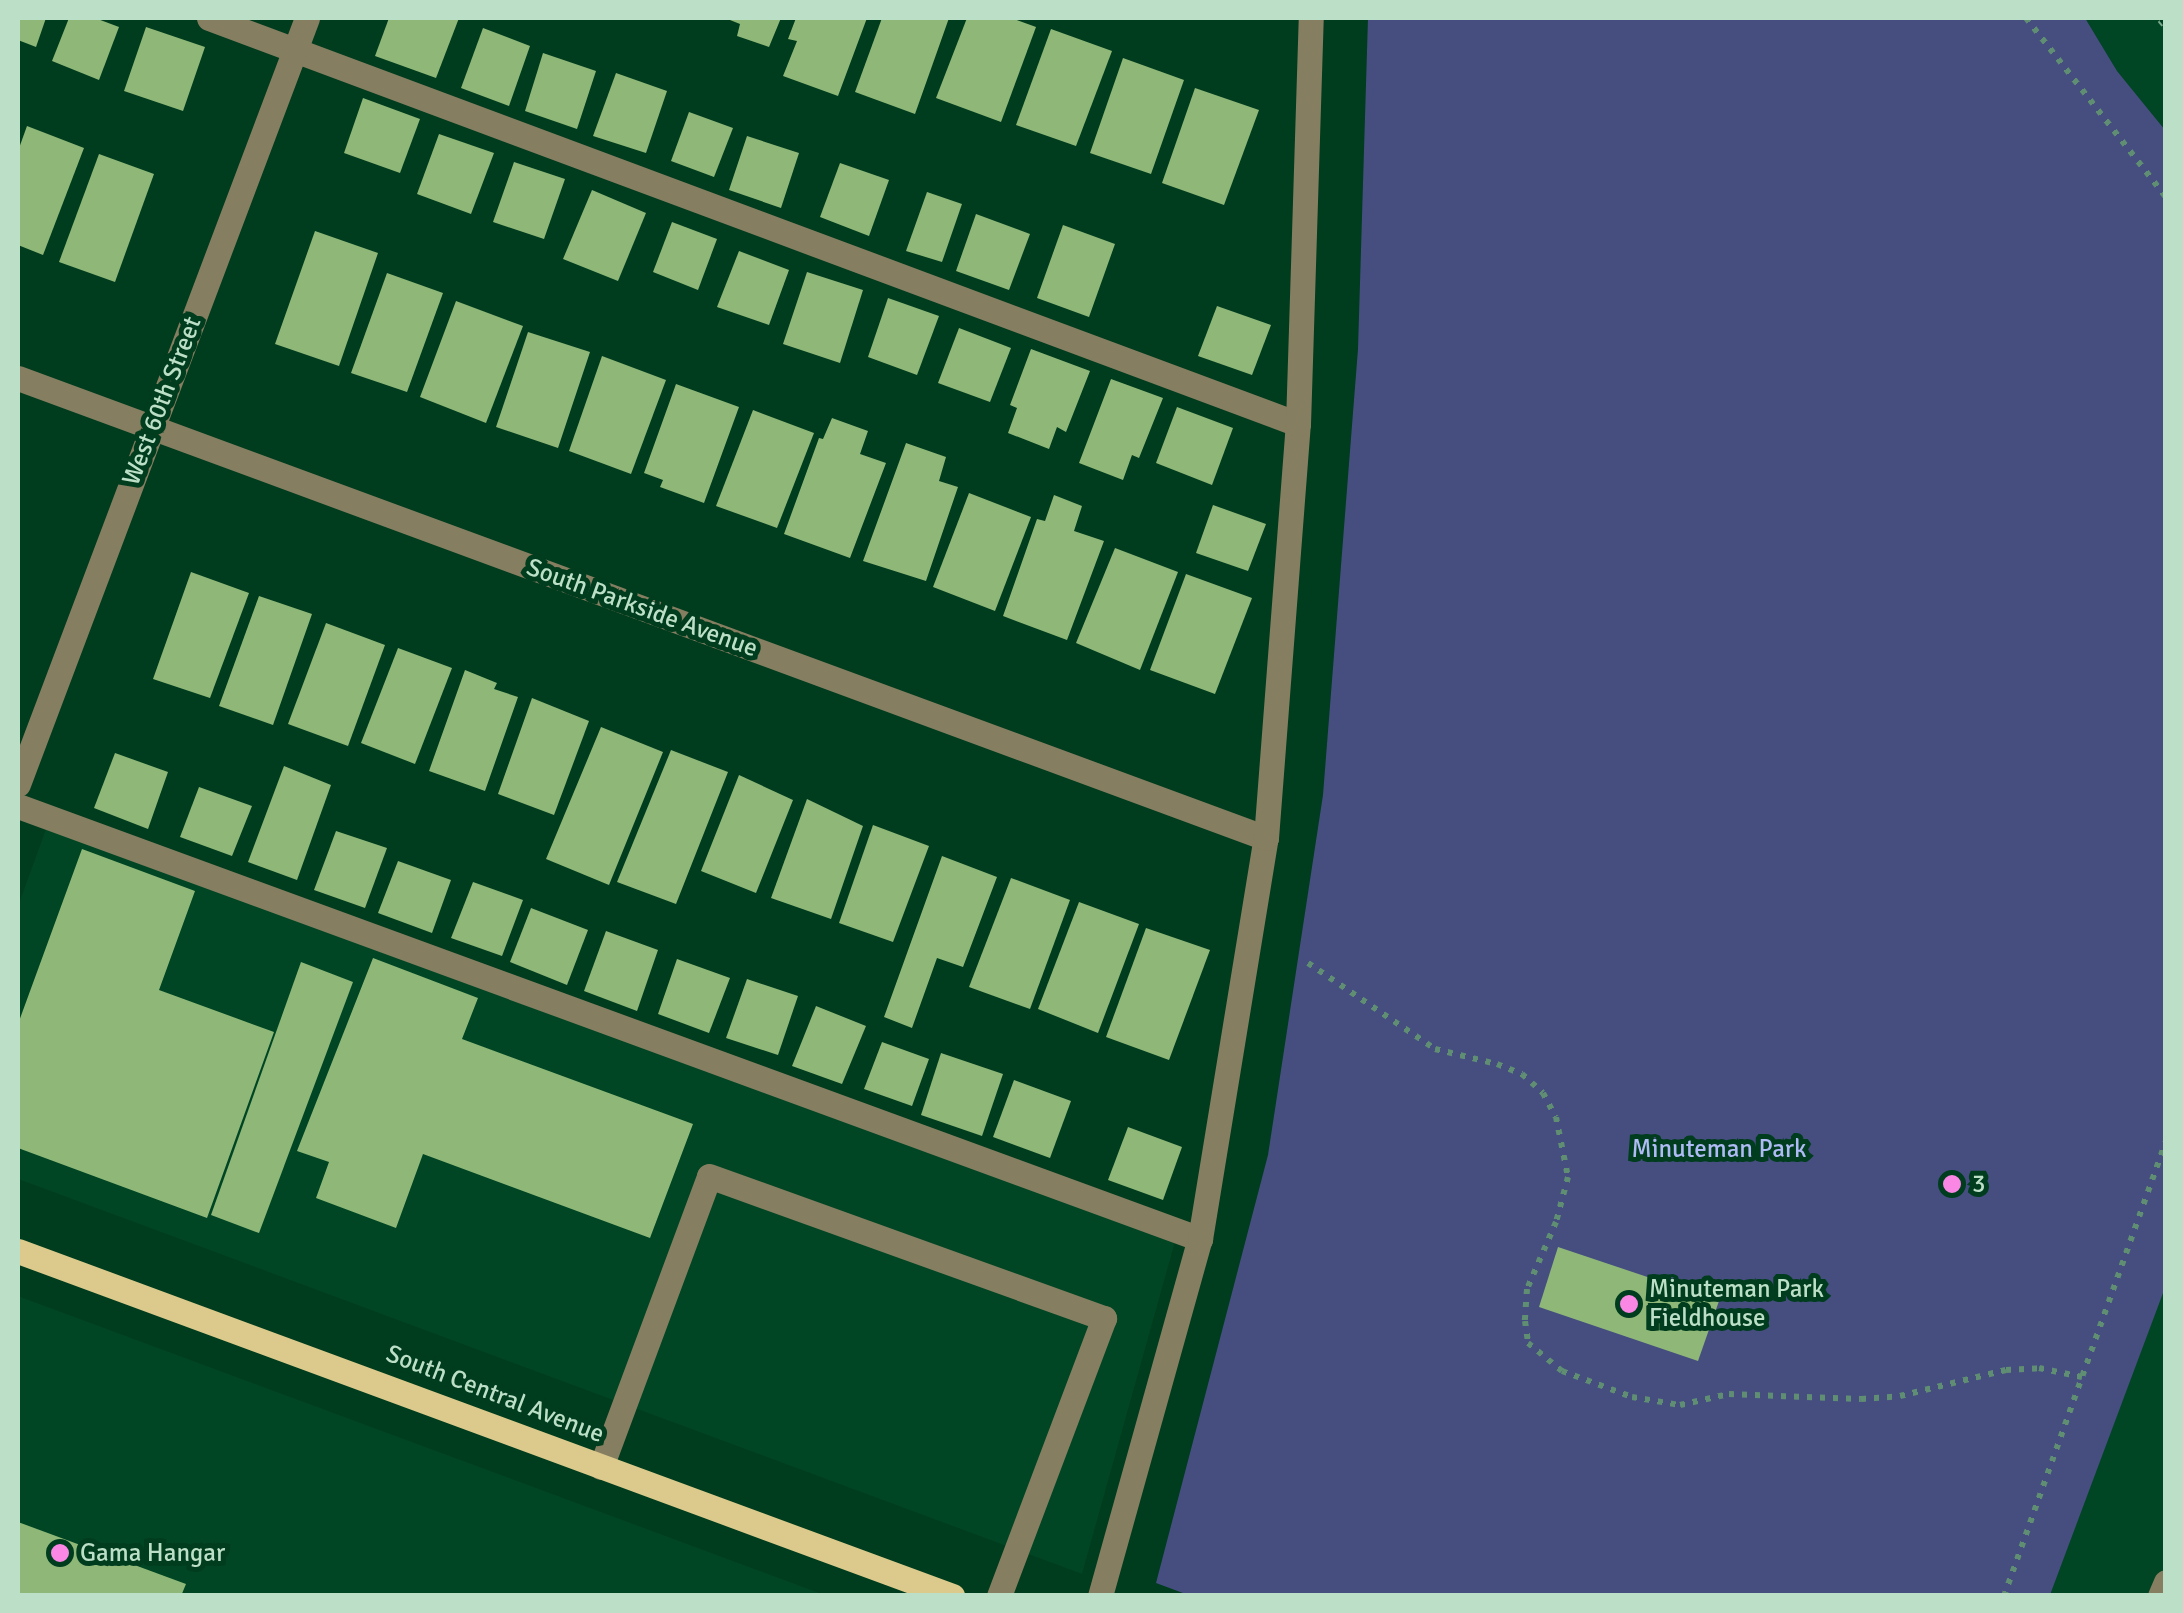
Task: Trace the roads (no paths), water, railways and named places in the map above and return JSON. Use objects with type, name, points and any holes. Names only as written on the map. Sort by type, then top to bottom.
[{"type":"main road","name":"South Central Avenue","points":[[18,1250],[952,1596]]},
{"type":"street","points":[[209,18],[1298,424]]},
{"type":"street","name":"West 60th Street","points":[[18,784],[306,18]]},
{"type":"street","points":[[1100,1596],[1200,1239],[1266,838],[1298,424],[1311,18]]},
{"type":"street","name":"South Parkside Avenue","points":[[18,378],[1266,838]]},
{"type":"street","points":[[18,806],[1200,1239]]},
{"type":"street","points":[[601,1466],[709,1176],[1104,1318],[999,1596]]},
{"type":"street","points":[[2160,1596],[2166,1582]]},
{"type":"railway","points":[[2162,18],[2166,23]]},
{"type":"place","name":"3","points":[[1952,1184]]},
{"type":"place","name":"Minuteman Park Fieldhouse","points":[[1629,1304]]},
{"type":"place","name":"Gama Hangar","points":[[60,1553]]},
{"type":"park label","name":"Minuteman Park","points":[[1719,1149]]}]
